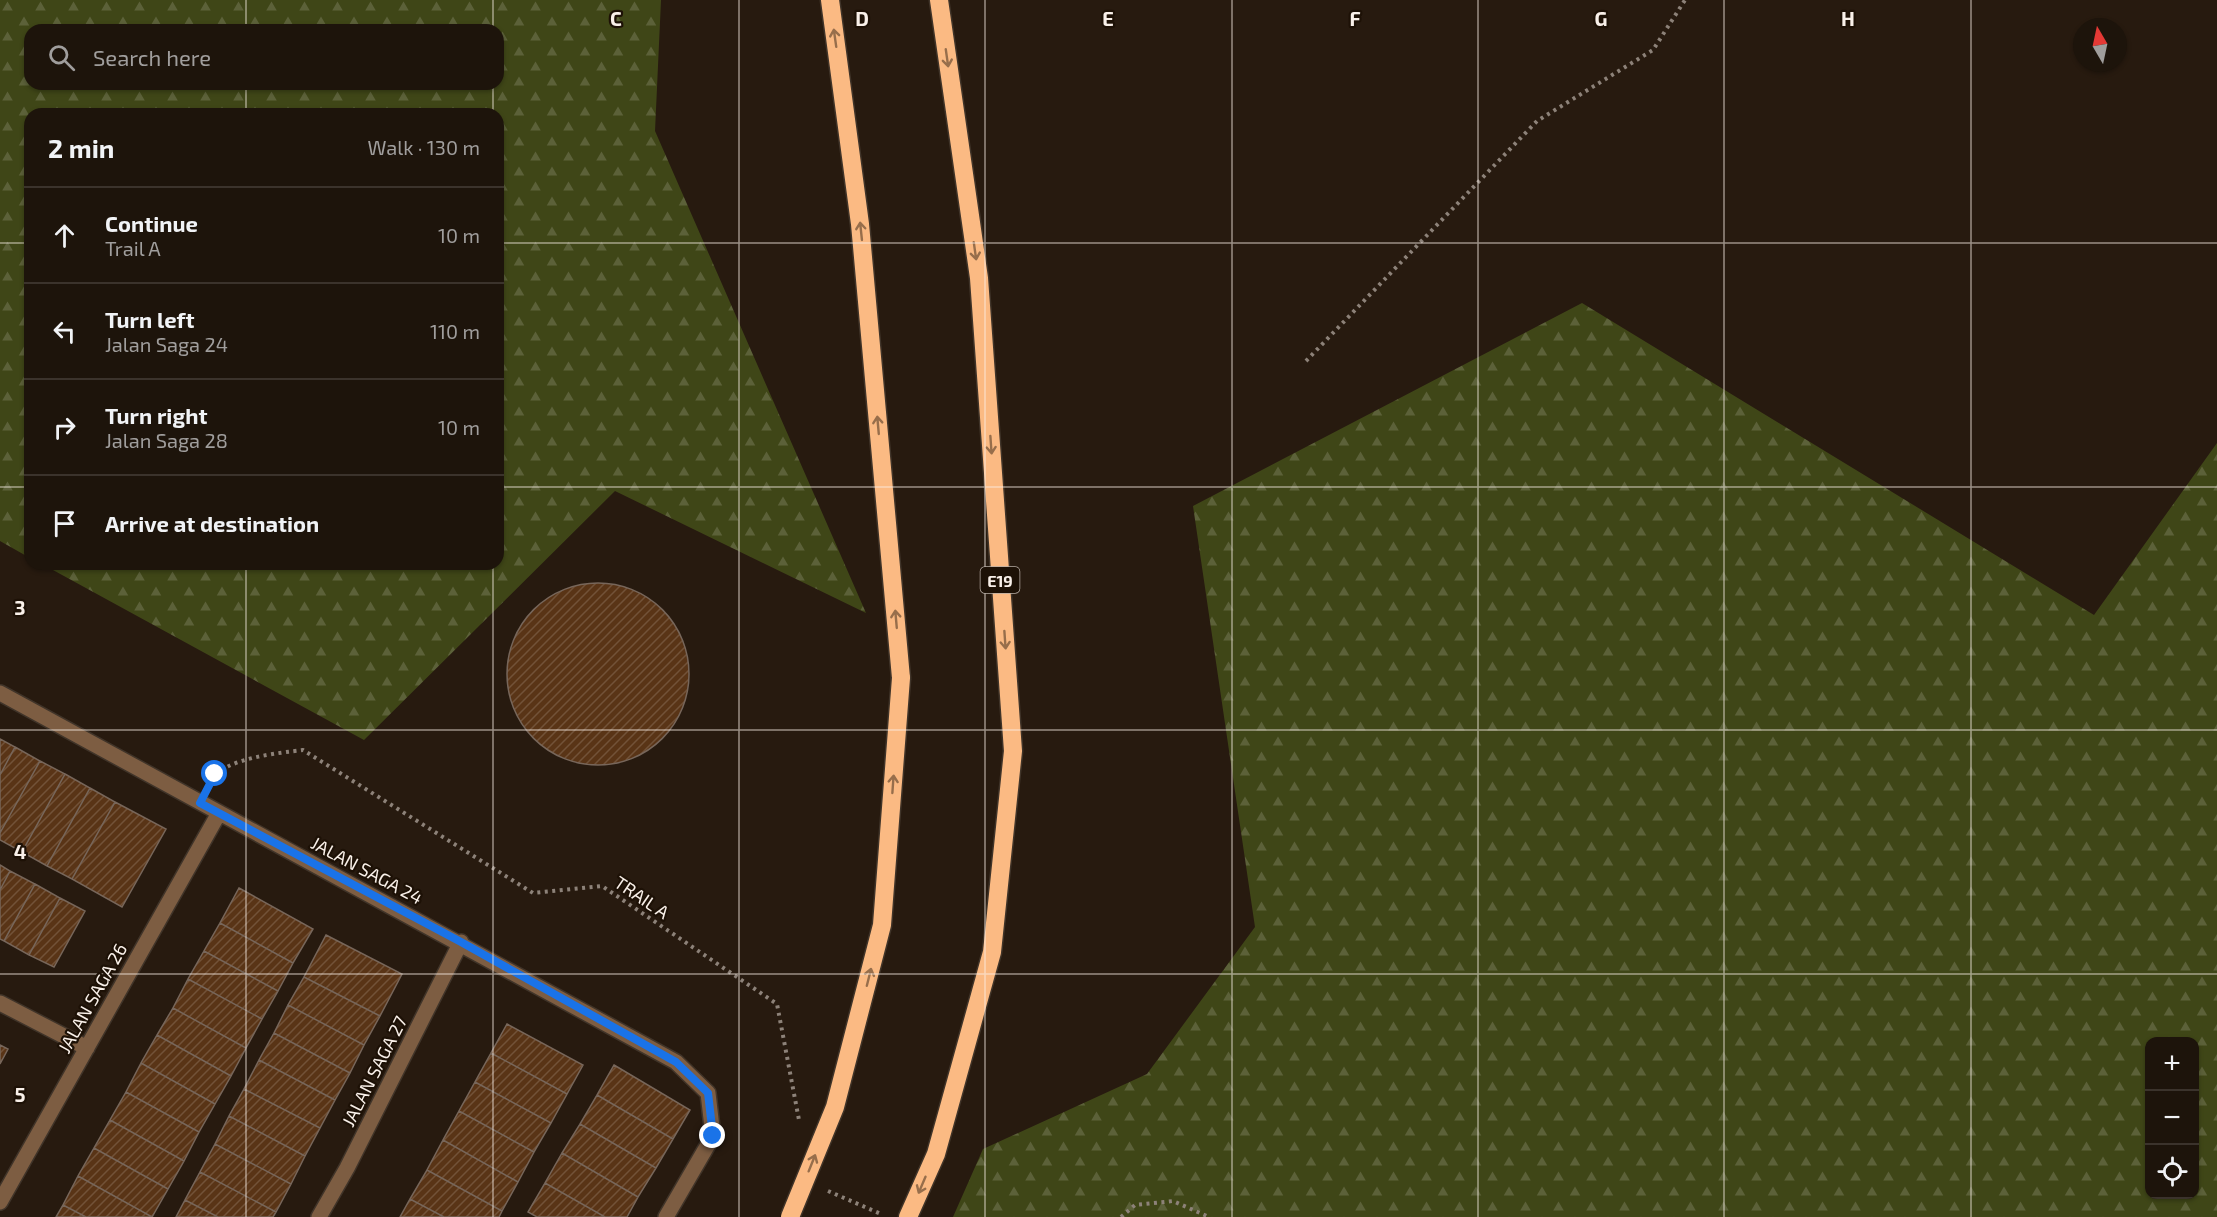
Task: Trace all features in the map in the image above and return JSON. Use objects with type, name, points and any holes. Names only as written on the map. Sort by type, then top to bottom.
[{"type":"highway","points":[[790,1217],[835,1107],[882,925],[901,678],[860,224],[830,0]]},
{"type":"highway","name":"E19","points":[[908,1217],[936,1154],[992,952],[1012,751],[979,278],[939,0]]},
{"type":"street","name":"JALAN SAGA 24","points":[[0,693],[461,942],[676,1062],[708,1093],[713,1136],[666,1217]]},
{"type":"street","name":"JALAN SAGA 26","points":[[0,1202],[219,813]]},
{"type":"street","name":"JALAN SAGA 27","points":[[319,1217],[347,1168],[461,942]]},
{"type":"street","points":[[0,1003],[87,1048]]},
{"type":"path","points":[[1306,361],[1537,121],[1653,50],[1685,0]]},
{"type":"path","name":"TRAIL A","points":[[200,803],[215,774],[253,757],[303,750],[533,893],[602,886],[777,1004],[800,1125]]},
{"type":"path","points":[[823,1186],[829,1194],[883,1214],[884,1217]]},
{"type":"path","points":[[1121,1217],[1135,1205],[1173,1201],[1209,1217]]},
{"type":"green space","points":[[0,0],[661,0],[655,131],[866,613],[615,491],[364,740],[53,570],[504,570],[504,108],[24,108],[24,555],[0,541]]},
{"type":"green space","points":[[1582,303],[2094,615],[2217,443],[2217,1217],[953,1217],[983,1149],[1147,1074],[1255,927],[1193,506]]},
{"type":"building","points":[[598,583],[633,590],[649,598],[662,610],[674,623],[682,639],[689,674],[682,709],[674,725],[662,738],[649,750],[633,758],[598,765],[563,758],[547,750],[534,738],[522,725],[514,709],[507,674],[514,639],[522,623],[534,610],[547,598],[563,590]]},
{"type":"building","points":[[0,739],[15,747],[0,775]]},
{"type":"building","points":[[15,747],[40,761],[0,833],[0,775]]},
{"type":"building","points":[[40,761],[65,774],[22,852],[0,840],[0,833]]},
{"type":"building","points":[[65,774],[90,788],[47,866],[22,852]]},
{"type":"building","points":[[90,788],[115,802],[72,879],[47,866]]},
{"type":"building","points":[[115,802],[166,829],[122,907],[72,879]]},
{"type":"building","points":[[0,865],[10,871],[0,890]]},
{"type":"building","points":[[10,871],[35,884],[4,941],[0,939],[0,890]]},
{"type":"building","points":[[35,884],[60,898],[29,955],[4,941]]},
{"type":"building","points":[[239,888],[313,929],[293,963],[220,923]]},
{"type":"building","points":[[60,898],[85,911],[54,967],[29,955]]},
{"type":"building","points":[[220,923],[293,963],[278,991],[204,951]]},
{"type":"building","points":[[326,935],[402,974],[380,1016],[304,977]]},
{"type":"building","points":[[204,951],[278,991],[262,1019],[188,979]]},
{"type":"building","points":[[304,977],[380,1016],[364,1045],[288,1005]]},
{"type":"building","points":[[188,979],[262,1019],[246,1048],[173,1008]]},
{"type":"building","points":[[288,1005],[364,1045],[350,1073],[274,1033]]},
{"type":"building","points":[[173,1008],[246,1048],[231,1076],[157,1035]]},
{"type":"building","points":[[507,1024],[583,1065],[567,1094],[491,1053]]},
{"type":"building","points":[[274,1033],[350,1073],[335,1100],[259,1060]]},
{"type":"building","points":[[157,1035],[231,1076],[215,1104],[141,1063]]},
{"type":"building","points":[[0,1045],[8,1049],[0,1064]]},
{"type":"building","points":[[491,1053],[567,1094],[551,1123],[475,1082]]},
{"type":"building","points":[[259,1060],[335,1100],[320,1128],[244,1089]]},
{"type":"building","points":[[141,1063],[215,1104],[199,1132],[126,1092]]},
{"type":"building","points":[[614,1065],[690,1110],[673,1139],[597,1095]]},
{"type":"building","points":[[475,1082],[551,1123],[534,1152],[459,1111]]},
{"type":"building","points":[[244,1089],[320,1128],[305,1156],[229,1116]]},
{"type":"building","points":[[126,1092],[199,1132],[184,1161],[110,1120]]},
{"type":"building","points":[[597,1095],[673,1139],[656,1168],[580,1124]]},
{"type":"building","points":[[459,1111],[534,1152],[518,1182],[443,1140]]},
{"type":"building","points":[[229,1116],[305,1156],[291,1184],[215,1144]]},
{"type":"building","points":[[110,1120],[184,1161],[168,1189],[94,1148]]},
{"type":"building","points":[[580,1124],[656,1168],[638,1197],[562,1153]]},
{"type":"building","points":[[443,1140],[518,1182],[502,1211],[427,1170]]},
{"type":"building","points":[[215,1144],[291,1184],[276,1212],[200,1172]]},
{"type":"building","points":[[94,1148],[168,1189],[152,1217],[78,1176]]},
{"type":"building","points":[[562,1153],[638,1197],[627,1217],[605,1217],[545,1183]]},
{"type":"building","points":[[427,1170],[502,1211],[499,1217],[444,1217],[410,1199]]},
{"type":"building","points":[[200,1172],[276,1212],[273,1217],[218,1217],[185,1200]]},
{"type":"building","points":[[78,1176],[152,1217],[86,1217],[63,1205]]},
{"type":"building","points":[[545,1183],[605,1217],[537,1217],[528,1212]]},
{"type":"building","points":[[410,1199],[444,1217],[400,1217]]},
{"type":"building","points":[[185,1200],[218,1217],[176,1217]]},
{"type":"building","points":[[63,1205],[86,1217],[56,1217]]},
{"type":"route","points":[[215,774],[200,803],[461,942],[676,1062],[708,1093],[713,1136]]}]
